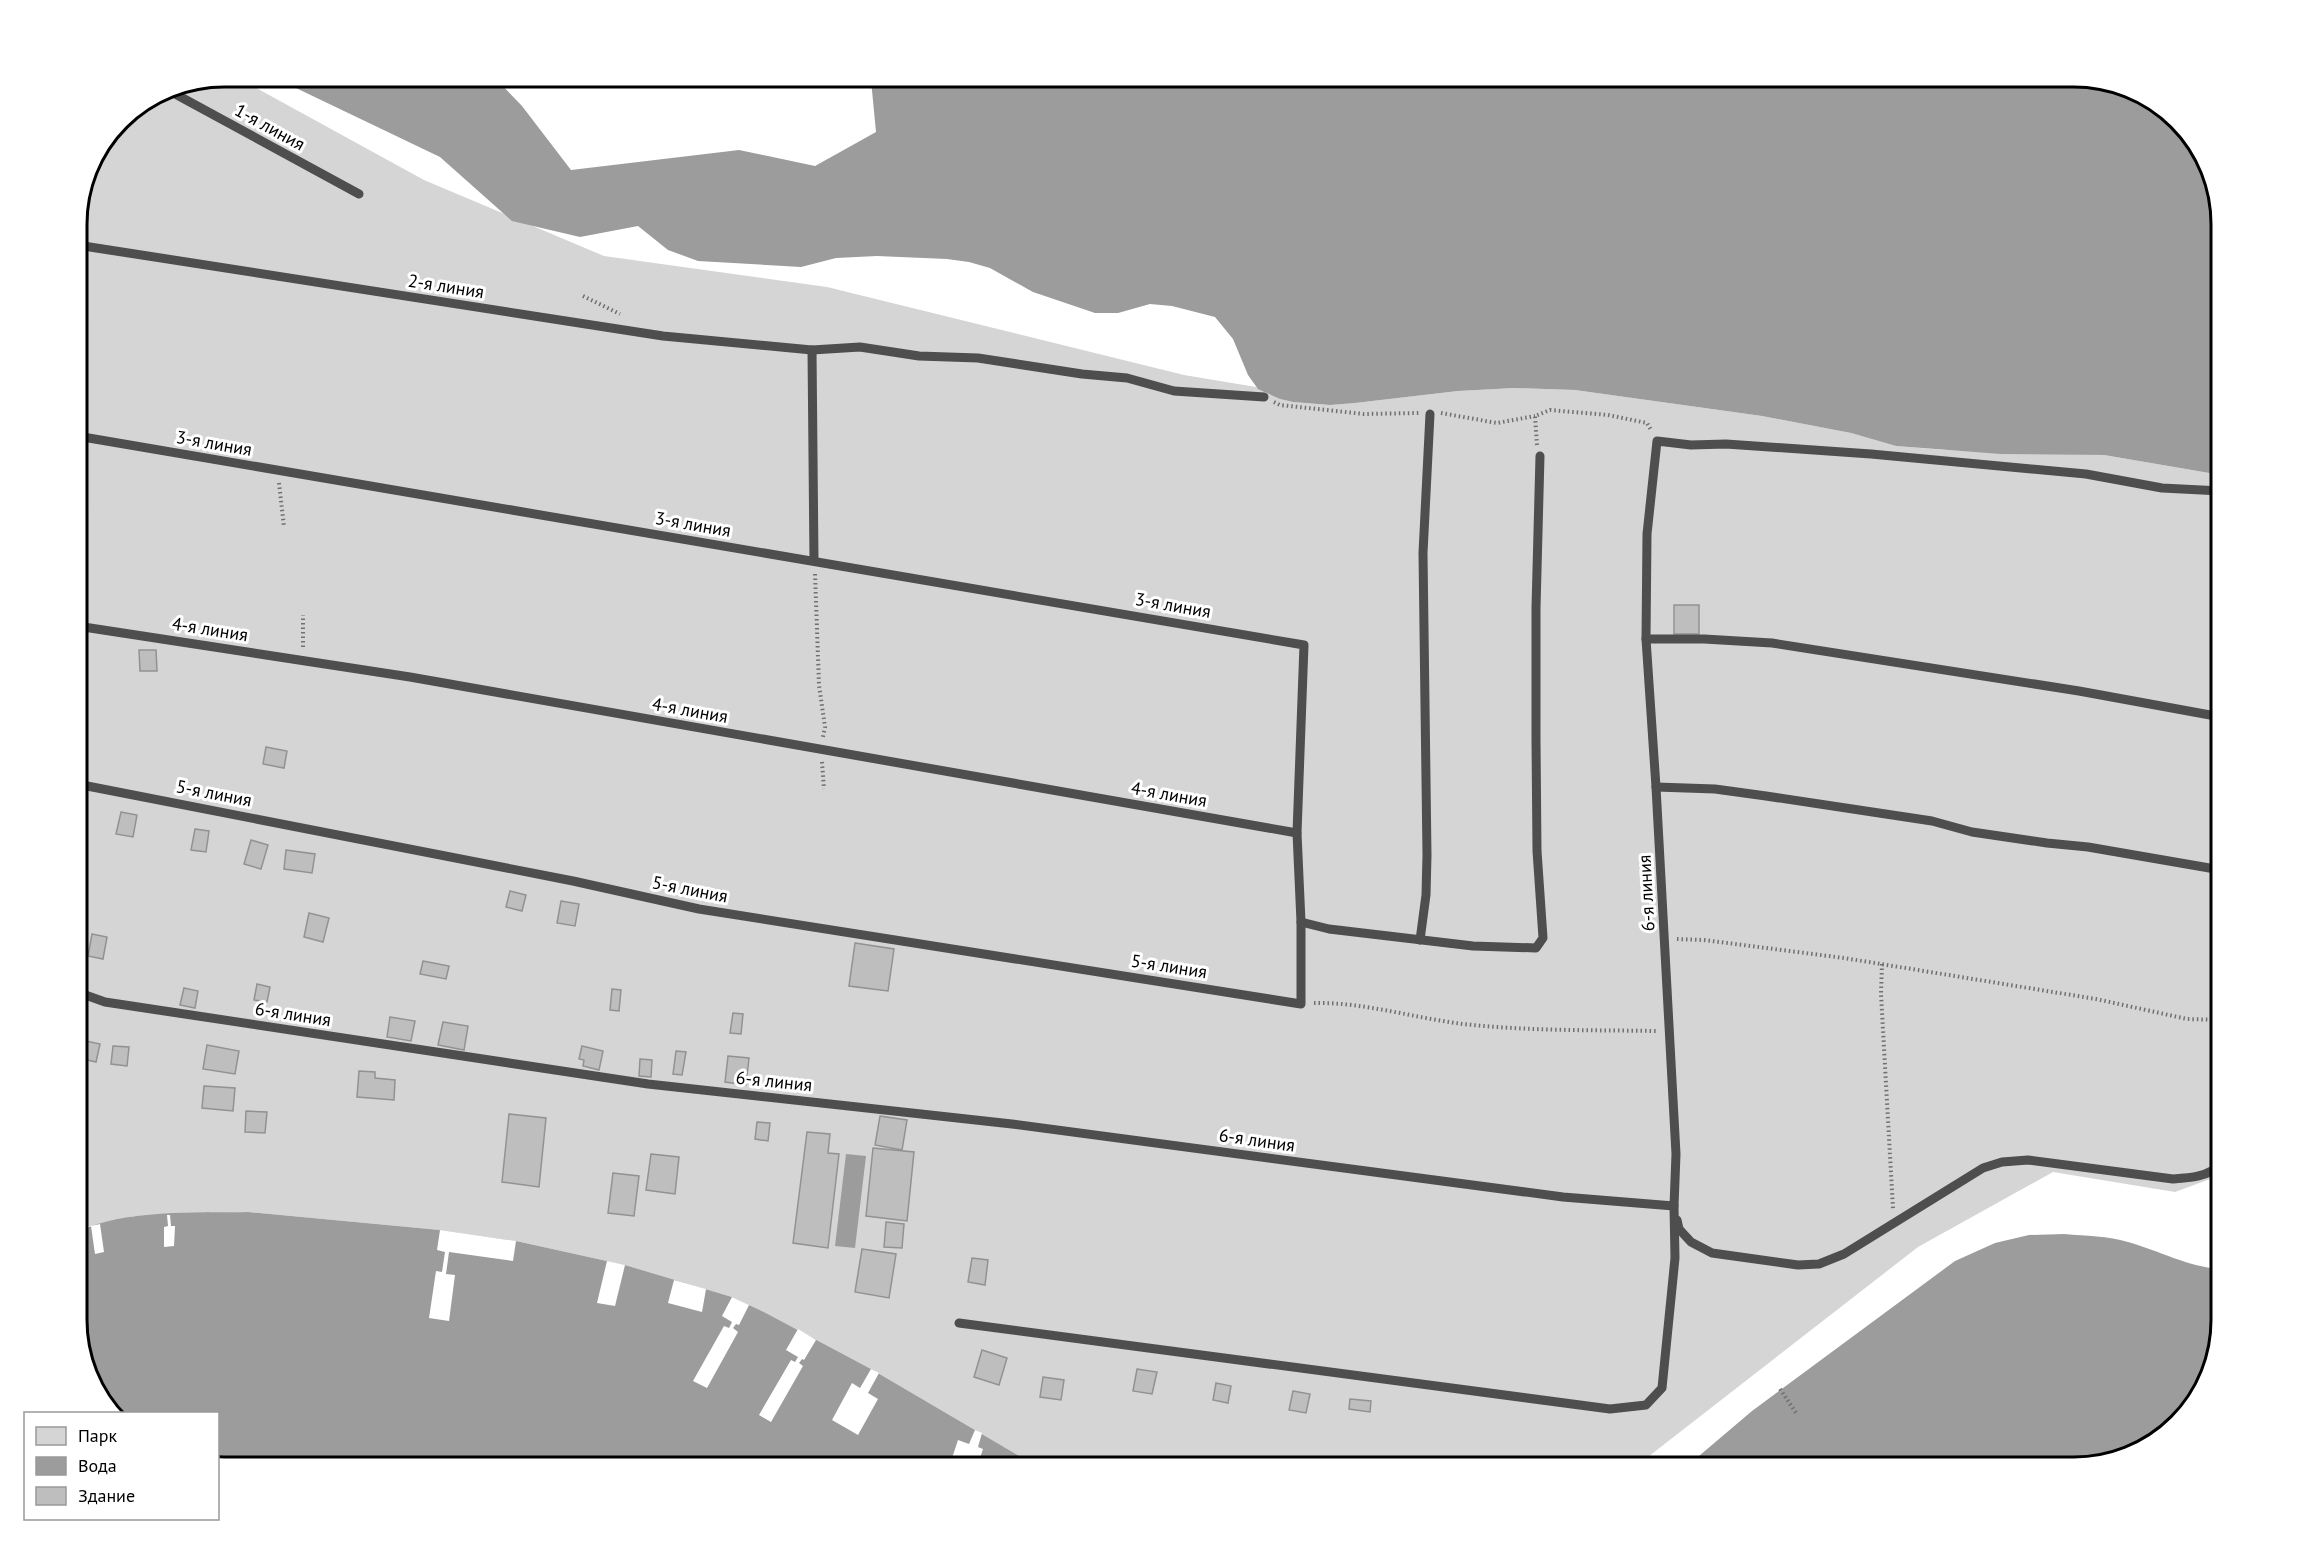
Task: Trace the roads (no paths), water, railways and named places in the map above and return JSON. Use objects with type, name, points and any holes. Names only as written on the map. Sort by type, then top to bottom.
[{"type":"lane","name":"1-я линия","points":[[178,95],[359,194]]},
{"type":"lane","name":"2-я линия","points":[[87,247],[663,336],[812,350],[861,347],[919,356],[978,358],[1082,374],[1127,378],[1174,391],[1264,398]]},
{"type":"lane","points":[[812,350],[814,561]]},
{"type":"lane","points":[[1420,940],[1425,905],[1427,855],[1423,553],[1430,414]]},
{"type":"lane","name":"3-я линия","points":[[87,438],[1304,645],[1296,833]]},
{"type":"lane","name":"6-я линия","points":[[87,996],[105,1002],[648,1084],[1012,1124],[1563,1197],[1674,1206],[1676,1154],[1646,639],[1647,534],[1657,441],[1691,445],[1726,444],[1871,454],[2086,474],[2162,488],[2211,490]]},
{"type":"lane","points":[[1296,833],[1301,922],[1329,929],[1515,949],[1536,948],[1543,938],[1537,851],[1536,727],[1540,456]]},
{"type":"lane","name":"4-я линия","points":[[87,627],[303,659],[1296,833]]},
{"type":"lane","points":[[1646,639],[1704,639],[1793,646],[2079,691],[2211,715]]},
{"type":"lane","name":"5-я линия","points":[[87,786],[573,880],[699,909],[1301,1004],[1301,922]]},
{"type":"lane","points":[[1656,787],[1715,789],[1766,796],[1932,821],[1972,832],[2088,847],[2211,868]]},
{"type":"lane","points":[[1674,1206],[1679,1229],[1691,1242],[1712,1253],[1798,1265],[1818,1264],[1844,1254],[1983,1168],[2002,1162],[2028,1160],[2173,1179],[2193,1178],[2211,1171]]},
{"type":"lane","points":[[959,1323],[1610,1409],[1646,1405],[1662,1388],[1675,1258],[1674,1206]]},
{"type":"water","points":[[294,87],[504,87],[522,106],[571,170],[739,150],[815,166],[876,132],[872,87],[2092,88],[2135,101],[2164,121],[2188,148],[2204,180],[2210,206],[2211,224],[2211,473],[2104,455],[2001,454],[1896,446],[1851,433],[1762,416],[1575,390],[1514,388],[1458,391],[1330,405],[1293,402],[1258,389],[1248,375],[1233,339],[1215,317],[1172,306],[1150,304],[1118,313],[1095,313],[1033,292],[990,268],[947,259],[877,256],[836,258],[801,267],[698,261],[668,250],[638,226],[580,237],[512,221],[440,157]]},
{"type":"water","points":[[846,1154],[866,1156],[855,1248],[835,1246]]},
{"type":"water","points":[[248,1212],[440,1230],[516,1241],[625,1265],[732,1297],[764,1312],[871,1369],[1021,1457],[219,1457],[219,1412],[123,1412],[110,1396],[97,1372],[87,1329],[87,1228],[116,1219],[184,1213]]},
{"type":"water","points":[[2064,1234],[2120,1240],[2211,1268],[2210,1338],[2201,1372],[2188,1396],[2171,1417],[2157,1429],[2126,1447],[2092,1456],[1698,1457],[1752,1411],[1955,1261],[1995,1243],[2029,1235]]}]
